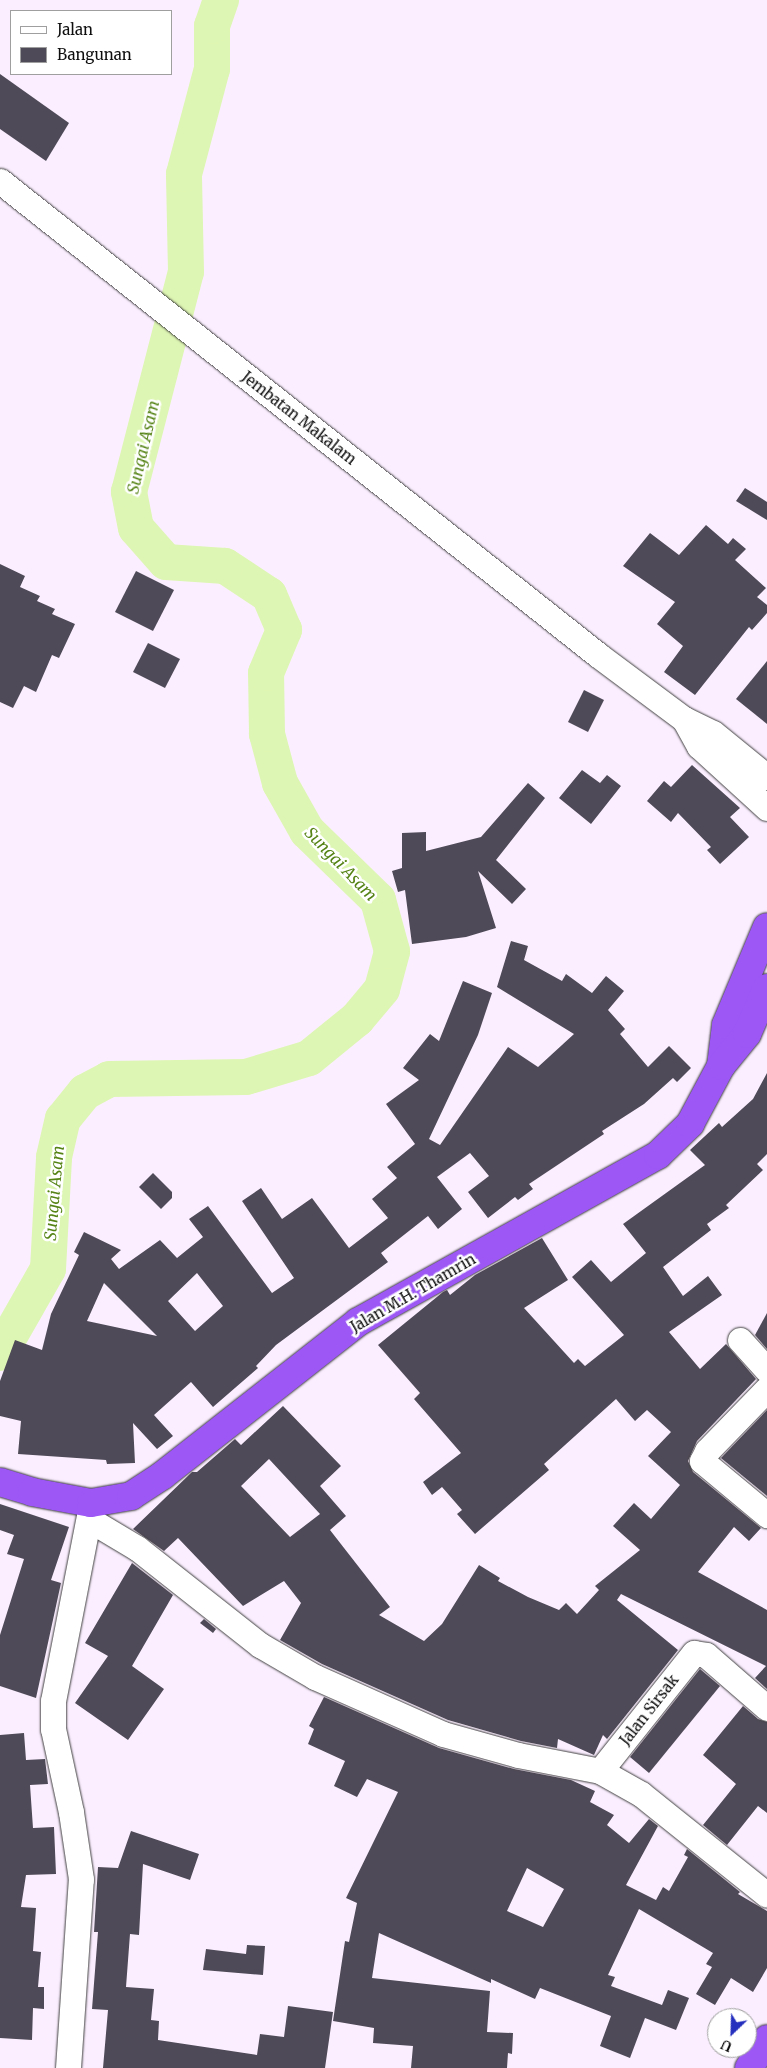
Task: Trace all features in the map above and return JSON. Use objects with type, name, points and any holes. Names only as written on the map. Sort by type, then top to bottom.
[{"type":"highway","name":"Jalan M.H. Thamrin","points":[[721,1066],[726,1025],[767,927]]},
{"type":"highway","name":"Jalan M.H. Thamrin","points":[[0,1482],[90,1512],[130,1496],[163,1475],[358,1322],[658,1155],[690,1124],[721,1066],[747,1034],[767,988]]},
{"type":"highway","points":[[750,2068],[767,2039]]},
{"type":"street","name":"Jembatan Makalam","points":[[0,180],[598,655],[684,719]]},
{"type":"street","points":[[684,719],[713,733],[767,777]]},
{"type":"street","points":[[684,719],[699,746],[767,808]]},
{"type":"street","points":[[740,1340],[767,1370]]},
{"type":"street","points":[[767,1389],[707,1451],[702,1461],[767,1515]]},
{"type":"street","points":[[68,2068],[81,1879],[71,1812],[53,1729],[53,1701],[90,1512],[260,1644],[315,1677],[443,1734],[518,1755],[600,1771],[641,1794],[767,1895]]},
{"type":"street","name":"Jalan Sirsak","points":[[600,1771],[694,1653],[699,1652],[767,1708]]},
{"type":"building","points":[[0,74],[69,123],[46,161],[0,129]]},
{"type":"building","points":[[745,488],[767,502],[767,520],[736,501]]},
{"type":"building","points":[[706,525],[728,544],[733,538],[746,549],[735,560],[766,588],[757,597],[767,605],[767,613],[752,630],[749,627],[695,695],[664,672],[683,646],[657,624],[675,602],[623,566],[650,533],[679,555]]},
{"type":"building","points":[[0,564],[25,576],[20,587],[40,596],[37,601],[55,609],[52,614],[75,624],[59,658],[52,655],[36,692],[24,686],[13,708],[0,702]]},
{"type":"building","points":[[136,571],[174,590],[153,631],[115,612]]},
{"type":"building","points":[[148,643],[180,659],[165,688],[133,672]]},
{"type":"building","points":[[767,661],[767,724],[736,699]]},
{"type":"building","points":[[584,690],[604,700],[588,732],[568,722]]},
{"type":"building","points":[[692,765],[740,808],[730,817],[749,837],[720,864],[707,850],[711,847],[678,813],[671,822],[647,801],[664,781],[671,787]]},
{"type":"building","points":[[582,770],[600,783],[607,775],[621,786],[591,824],[559,798]]},
{"type":"building","points":[[528,783],[545,798],[496,860],[526,889],[512,904],[478,871],[496,928],[466,937],[412,944],[405,890],[398,892],[392,871],[402,868],[402,833],[426,832],[426,851],[481,837]]},
{"type":"building","points":[[511,941],[528,946],[524,960],[562,981],[566,974],[592,993],[606,976],[624,991],[608,1010],[625,1029],[620,1034],[648,1067],[669,1046],[691,1068],[677,1082],[673,1078],[644,1104],[602,1131],[604,1134],[529,1184],[533,1189],[518,1200],[515,1197],[488,1218],[468,1192],[489,1176],[470,1153],[437,1177],[462,1209],[438,1229],[428,1216],[381,1253],[388,1262],[276,1345],[256,1366],[258,1368],[213,1407],[191,1382],[154,1415],[173,1436],[157,1449],[133,1423],[135,1463],[107,1464],[106,1460],[18,1454],[21,1421],[0,1416],[0,1381],[15,1340],[42,1350],[51,1314],[79,1255],[74,1252],[84,1232],[121,1250],[111,1259],[119,1269],[160,1240],[177,1258],[203,1237],[189,1219],[208,1206],[272,1293],[294,1278],[242,1201],[261,1188],[282,1219],[312,1198],[349,1248],[388,1218],[372,1199],[397,1178],[387,1167],[415,1144],[386,1104],[419,1080],[403,1068],[430,1034],[439,1041],[463,981],[492,993],[478,1035],[429,1139],[440,1145],[508,1047],[538,1067],[574,1034],[497,987]],"holes":[[[197,1273],[223,1306],[195,1331],[168,1301]],[[104,1283],[157,1336],[87,1321]]]},
{"type":"building","points":[[767,1073],[767,1154],[757,1164],[763,1170],[726,1205],[729,1208],[707,1224],[711,1230],[663,1267],[683,1296],[708,1276],[722,1295],[669,1332],[700,1369],[726,1344],[756,1379],[697,1441],[688,1461],[693,1472],[761,1528],[749,1541],[734,1527],[698,1572],[767,1610],[767,1689],[755,1678],[766,1666],[621,1594],[617,1600],[678,1650],[607,1739],[603,1735],[594,1755],[558,1739],[557,1748],[521,1741],[448,1720],[322,1664],[280,1640],[301,1603],[284,1581],[243,1606],[178,1538],[164,1551],[133,1529],[192,1472],[197,1472],[235,1439],[241,1445],[283,1406],[341,1466],[320,1486],[346,1516],[330,1530],[390,1607],[379,1615],[424,1641],[442,1624],[479,1565],[500,1578],[498,1581],[528,1597],[559,1610],[566,1603],[577,1614],[599,1590],[595,1586],[640,1550],[613,1526],[634,1503],[651,1519],[680,1485],[648,1456],[671,1432],[647,1410],[635,1421],[616,1399],[544,1464],[549,1470],[475,1534],[457,1514],[462,1510],[442,1487],[432,1495],[423,1482],[461,1453],[414,1399],[420,1393],[378,1345],[443,1292],[447,1290],[450,1295],[475,1275],[542,1238],[568,1280],[524,1308],[574,1363],[578,1359],[585,1366],[624,1335],[572,1277],[591,1260],[611,1282],[646,1253],[623,1224],[705,1165],[690,1150],[719,1123],[722,1127],[753,1099]],"holes":[[[269,1459],[320,1514],[290,1537],[241,1486]]]},
{"type":"building","points":[[153,1173],[172,1192],[172,1198],[161,1209],[139,1187]]},
{"type":"building","points":[[767,1313],[767,1349],[755,1335]]},
{"type":"building","points":[[767,1410],[767,1496],[721,1458]]},
{"type":"building","points":[[0,1504],[69,1527],[51,1580],[61,1583],[36,1698],[0,1686],[0,1635],[24,1559],[7,1554],[14,1535],[0,1530]]},
{"type":"building","points":[[132,1563],[173,1595],[132,1666],[164,1689],[128,1740],[75,1703],[108,1656],[85,1643]]},
{"type":"building","points":[[204,1619],[216,1629],[213,1633],[200,1623]]},
{"type":"building","points":[[700,1669],[720,1686],[649,1773],[630,1757]]},
{"type":"building","points":[[324,1697],[439,1748],[514,1769],[571,1780],[595,1791],[590,1802],[614,1815],[607,1825],[629,1843],[649,1819],[658,1826],[626,1885],[656,1900],[663,1887],[669,1891],[688,1857],[684,1855],[687,1849],[740,1892],[738,1894],[767,1911],[767,1968],[753,1992],[731,1978],[715,2005],[696,1994],[712,1967],[706,1964],[713,1953],[639,1909],[608,1975],[615,1977],[611,1986],[662,2005],[668,1990],[689,1998],[676,2030],[645,2018],[630,2058],[600,2046],[611,2016],[540,1988],[535,1999],[491,1979],[491,1983],[379,1933],[372,1978],[490,1991],[487,2032],[513,2033],[512,2054],[508,2053],[507,2068],[411,2068],[413,2046],[373,2043],[374,2028],[333,2021],[345,1941],[349,1942],[357,1903],[346,1898],[398,1792],[367,1779],[357,1797],[334,1786],[345,1761],[308,1744],[314,1729],[309,1726]],"holes":[[[527,1868],[564,1889],[543,1927],[507,1911]]]},
{"type":"building","points":[[743,1706],[758,1719],[767,1722],[767,1813],[758,1806],[727,1845],[703,1825],[736,1784],[703,1755]]},
{"type":"building","points":[[24,1733],[26,1760],[45,1759],[48,1784],[30,1785],[33,1828],[54,1827],[56,1874],[26,1875],[21,1907],[36,1908],[33,1951],[41,1952],[38,1987],[44,1987],[44,2009],[33,2008],[32,2040],[0,2038],[0,1735]]},
{"type":"building","points":[[131,1831],[199,1854],[190,1880],[143,1864],[139,1935],[130,1934],[126,1987],[154,1989],[151,2020],[159,2021],[158,2040],[257,2055],[260,2034],[284,2037],[288,2006],[333,2012],[325,2068],[103,2068],[108,2010],[92,2009],[98,1932],[94,1932],[98,1867],[118,1868]]},
{"type":"building","points":[[247,1945],[265,1946],[263,1975],[203,1970],[206,1949],[246,1954]]},
{"type":"waterway","name":"Sungai Asam","points":[[0,1353],[48,1269],[54,1157],[63,1119],[85,1092],[109,1079],[246,1077],[309,1058],[357,1019],[382,989],[392,951],[378,900],[307,831],[280,783],[267,734],[266,673],[284,630],[269,595],[225,566],[166,562],[136,528],[129,492],[186,272],[184,174],[212,69],[212,26],[221,0]]}]
